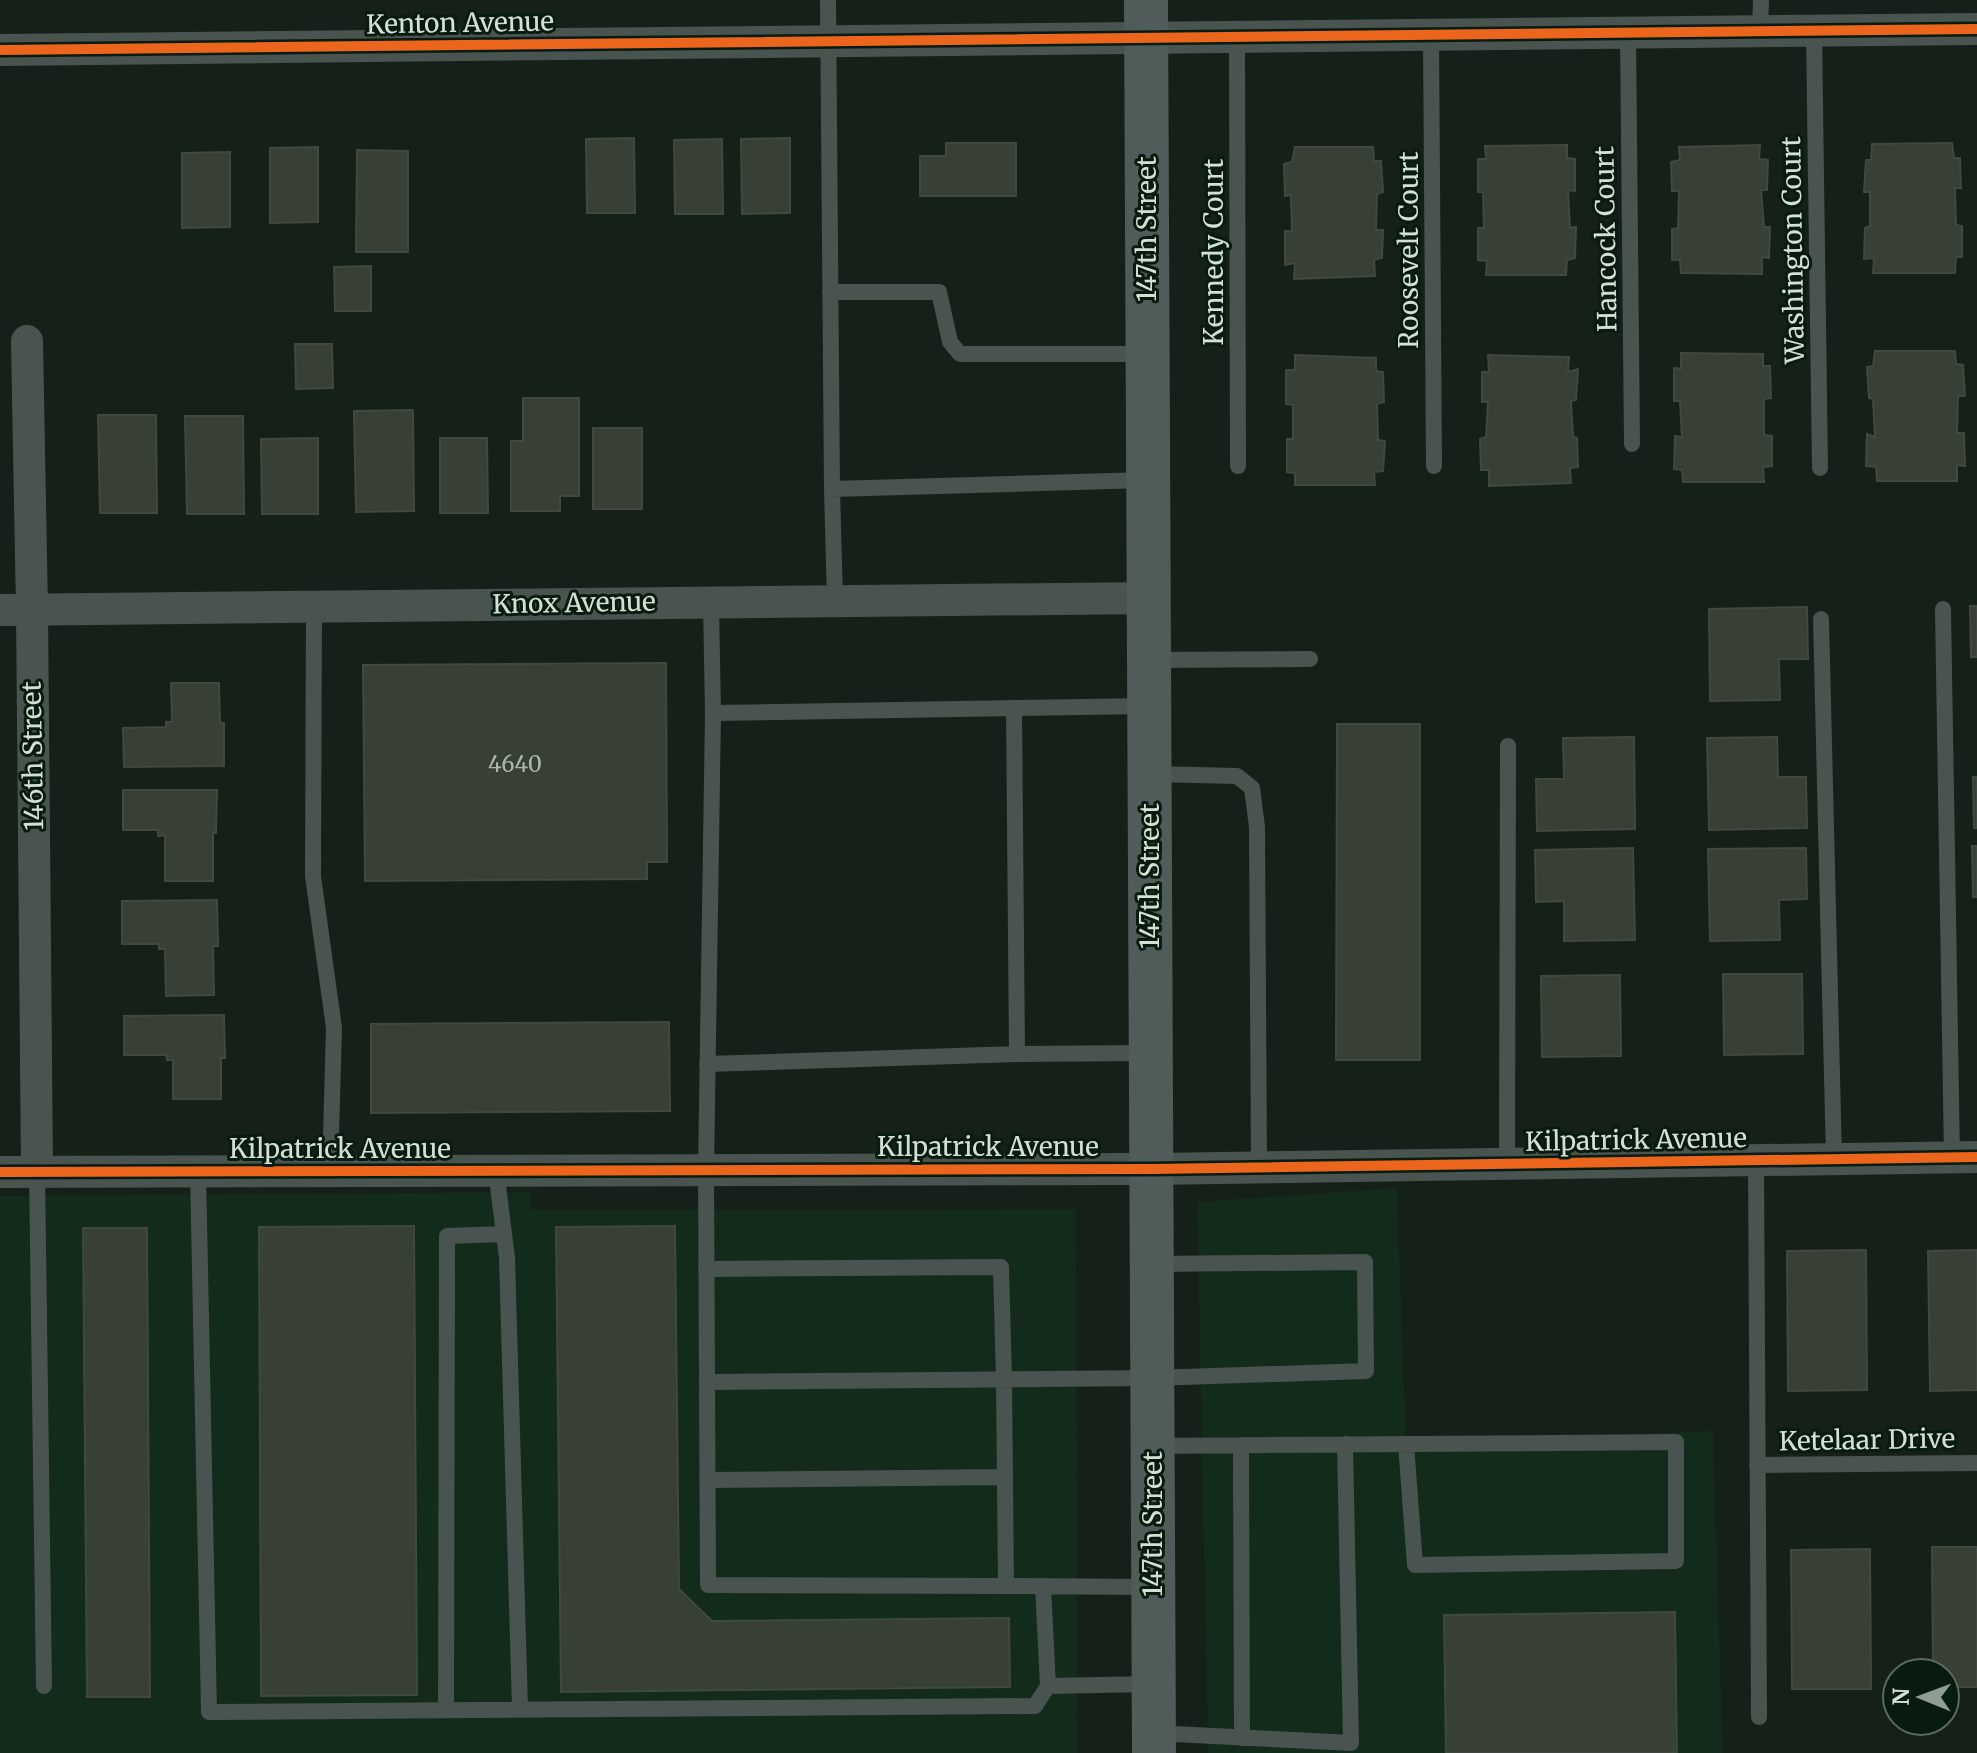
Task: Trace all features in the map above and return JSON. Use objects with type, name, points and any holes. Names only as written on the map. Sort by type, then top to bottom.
[{"type":"main road","name":"147th Street","points":[[1146,19],[1154,1743]]},
{"type":"street","name":"Kenton Avenue","points":[[0,50],[828,41],[1146,19],[1237,37],[1628,33],[1761,16],[1814,31],[1977,29]]},
{"type":"street","name":"146th Street","points":[[27,341],[37,1172]]},
{"type":"street","name":"Knox Avenue","points":[[0,610],[1148,598]]},
{"type":"street","name":"Kilpatrick Avenue","points":[[0,1172],[1151,1169],[1964,1158]]},
{"type":"lane","points":[[828,0],[835,601]]},
{"type":"lane","name":"Washington Court","points":[[1814,31],[1820,468]]},
{"type":"lane","name":"Hancock Court","points":[[1628,33],[1632,444]]},
{"type":"lane","name":"Roosevelt Court","points":[[1431,35],[1434,466]]},
{"type":"lane","name":"Kennedy Court","points":[[1237,37],[1238,466]]},
{"type":"lane","points":[[830,292],[939,292],[950,342],[960,354],[1147,354]]},
{"type":"lane","points":[[832,489],[1148,480]]},
{"type":"lane","points":[[711,602],[713,713],[706,1170],[708,1585],[1153,1587]]},
{"type":"lane","points":[[314,606],[313,876],[334,1028],[330,1171]]},
{"type":"lane","points":[[1943,609],[1964,1158]]},
{"type":"lane","points":[[1821,619],[1834,1159]]},
{"type":"lane","points":[[1149,660],[1310,659]]},
{"type":"lane","points":[[713,713],[1149,706]]},
{"type":"lane","points":[[1014,708],[1017,1054]]},
{"type":"lane","points":[[1507,1164],[1508,746]]},
{"type":"lane","points":[[1149,774],[1237,776],[1252,788],[1257,827],[1259,1167]]},
{"type":"lane","points":[[707,1064],[1151,1053]]},
{"type":"lane","points":[[1756,1160],[1759,1717]]},
{"type":"lane","points":[[496,1170],[507,1258],[520,1709]]},
{"type":"lane","points":[[198,1171],[209,1712],[1035,1706],[1048,1686],[1043,1586]]},
{"type":"lane","points":[[37,1172],[44,1686]]},
{"type":"lane","points":[[446,1710],[447,1236],[504,1234]]},
{"type":"lane","points":[[707,1382],[1152,1378],[1366,1371],[1365,1262],[1152,1264]]},
{"type":"lane","points":[[706,1269],[1001,1267],[1006,1586]]},
{"type":"lane","points":[[1153,1446],[1345,1444],[1676,1442],[1676,1561],[1415,1565],[1406,1444]]},
{"type":"lane","points":[[1154,1743],[1242,1738],[1351,1743],[1345,1444]]},
{"type":"lane","points":[[1241,1445],[1242,1738]]},
{"type":"lane","name":"Ketelaar Drive","points":[[1757,1465],[1977,1463]]},
{"type":"lane","points":[[707,1480],[1005,1477]]},
{"type":"lane","points":[[1048,1686],[1153,1684]]},
{"type":"shaded area","points":[[1397,1188],[1406,1444],[1713,1431],[1723,1753],[1208,1753],[1197,1202]]},
{"type":"shaded area","points":[[531,1192],[532,1210],[1076,1209],[1077,1753],[0,1753],[0,1196]]},
{"type":"building","points":[[634,138],[635,213],[587,213],[586,139]]},
{"type":"building","points":[[790,138],[790,213],[742,214],[741,139]]},
{"type":"building","points":[[722,139],[723,214],[675,214],[674,140]]},
{"type":"building","points":[[946,143],[1016,143],[1016,196],[920,196],[920,156],[946,156]]},
{"type":"building","points":[[1952,143],[1954,158],[1960,158],[1961,188],[1955,188],[1956,225],[1962,226],[1962,257],[1956,257],[1955,273],[1873,273],[1874,258],[1864,259],[1865,228],[1870,226],[1870,192],[1864,192],[1866,160],[1871,160],[1872,144]]},
{"type":"building","points":[[1567,145],[1567,158],[1575,159],[1575,191],[1568,190],[1570,228],[1576,227],[1575,258],[1567,260],[1566,275],[1486,275],[1487,261],[1478,260],[1478,228],[1484,228],[1483,192],[1478,192],[1478,159],[1486,159],[1485,146]]},
{"type":"building","points":[[1760,145],[1759,159],[1768,160],[1767,190],[1761,190],[1764,227],[1770,227],[1769,258],[1762,257],[1762,274],[1681,273],[1680,260],[1672,260],[1672,229],[1678,228],[1679,191],[1672,191],[1671,162],[1680,160],[1679,147]]},
{"type":"building","points":[[318,147],[318,222],[270,223],[270,148]]},
{"type":"building","points":[[1295,147],[1373,147],[1374,161],[1381,161],[1383,192],[1377,194],[1376,230],[1383,230],[1382,258],[1374,260],[1375,276],[1294,279],[1295,263],[1285,265],[1285,231],[1292,231],[1291,195],[1285,196],[1284,164],[1292,162]]},
{"type":"building","points":[[357,150],[408,151],[408,252],[356,252]]},
{"type":"building","points":[[230,152],[230,227],[182,228],[182,153]]},
{"type":"building","points":[[371,266],[371,311],[335,311],[334,267]]},
{"type":"building","points":[[295,344],[332,344],[333,388],[296,389]]},
{"type":"building","points":[[1875,351],[1955,351],[1956,364],[1963,365],[1965,396],[1958,396],[1957,433],[1964,433],[1965,466],[1957,465],[1957,481],[1877,481],[1876,467],[1866,466],[1867,434],[1875,437],[1867,367],[1873,366]]},
{"type":"building","points":[[1681,353],[1763,354],[1763,366],[1770,366],[1771,398],[1764,399],[1764,435],[1772,436],[1772,466],[1763,467],[1764,482],[1683,482],[1682,470],[1674,469],[1675,436],[1682,437],[1680,401],[1674,401],[1674,368],[1681,369]]},
{"type":"building","points":[[1295,355],[1376,358],[1376,371],[1383,372],[1384,402],[1377,404],[1378,440],[1385,441],[1383,471],[1374,472],[1375,485],[1295,485],[1295,473],[1287,472],[1287,439],[1293,439],[1293,405],[1286,404],[1286,370],[1295,370]]},
{"type":"building","points":[[1488,355],[1569,357],[1568,372],[1578,369],[1576,400],[1571,401],[1578,467],[1570,468],[1571,483],[1489,486],[1489,470],[1481,470],[1480,439],[1486,437],[1488,402],[1482,402],[1482,372],[1489,372]]},
{"type":"building","points":[[523,398],[579,398],[579,496],[560,496],[560,511],[511,511],[511,441],[523,441]]},
{"type":"building","points":[[413,410],[414,511],[356,512],[354,411]]},
{"type":"building","points":[[98,415],[156,415],[157,513],[100,513]]},
{"type":"building","points":[[185,416],[243,416],[244,514],[187,514]]},
{"type":"building","points":[[593,428],[642,428],[642,509],[593,509]]},
{"type":"building","points":[[318,438],[318,514],[262,514],[261,439]]},
{"type":"building","points":[[440,438],[487,438],[488,513],[440,513]]},
{"type":"building","points":[[1970,606],[1977,606],[1977,657],[1971,657]]},
{"type":"building","points":[[1807,607],[1808,659],[1779,659],[1780,700],[1710,701],[1709,609]]},
{"type":"building","points":[[666,663],[667,862],[647,862],[647,879],[365,881],[363,665]]},
{"type":"building","points":[[171,683],[219,683],[220,723],[224,723],[224,766],[124,767],[123,728],[166,727],[166,722],[172,722]]},
{"type":"building","points":[[1337,724],[1420,724],[1420,1060],[1336,1060]]},
{"type":"building","points":[[1634,737],[1635,829],[1537,831],[1536,779],[1564,779],[1563,738]]},
{"type":"building","points":[[1777,737],[1778,777],[1806,777],[1807,828],[1709,830],[1707,738]]},
{"type":"building","points":[[1973,777],[1977,777],[1977,828],[1974,828]]},
{"type":"building","points":[[123,790],[217,790],[213,881],[165,881],[165,835],[158,836],[158,830],[123,830]]},
{"type":"building","points":[[1972,846],[1977,846],[1977,897],[1973,897]]},
{"type":"building","points":[[1633,848],[1635,940],[1564,941],[1564,901],[1536,902],[1535,850]]},
{"type":"building","points":[[1806,848],[1807,899],[1779,900],[1780,940],[1710,941],[1708,849]]},
{"type":"building","points":[[217,900],[218,946],[213,946],[214,995],[166,996],[165,949],[159,949],[159,944],[122,944],[122,901]]},
{"type":"building","points":[[1723,974],[1802,974],[1803,1054],[1724,1055]]},
{"type":"building","points":[[1620,975],[1621,1056],[1542,1057],[1541,976]]},
{"type":"building","points":[[224,1015],[225,1058],[221,1058],[221,1099],[173,1099],[173,1060],[167,1060],[166,1055],[124,1055],[124,1016]]},
{"type":"building","points":[[669,1022],[670,1111],[371,1113],[371,1024]]},
{"type":"building","points":[[414,1226],[417,1695],[261,1696],[259,1227]]},
{"type":"building","points":[[675,1226],[679,1589],[712,1621],[1009,1618],[1010,1687],[561,1692],[556,1227]]},
{"type":"building","points":[[83,1228],[147,1228],[150,1697],[87,1697]]},
{"type":"building","points":[[1866,1250],[1867,1390],[1788,1391],[1787,1251]]},
{"type":"building","points":[[1977,1250],[1977,1390],[1930,1391],[1928,1251]]},
{"type":"building","points":[[1932,1547],[1977,1547],[1977,1687],[1961,1687],[1961,1657],[1933,1657]]},
{"type":"building","points":[[1870,1549],[1871,1689],[1792,1689],[1791,1550]]},
{"type":"building","points":[[1675,1612],[1677,1753],[1446,1753],[1444,1615]]},
{"type":"cycle path","points":[[0,50],[1977,29]]},
{"type":"cycle path","points":[[0,1172],[1151,1169],[1977,1157]]}]
